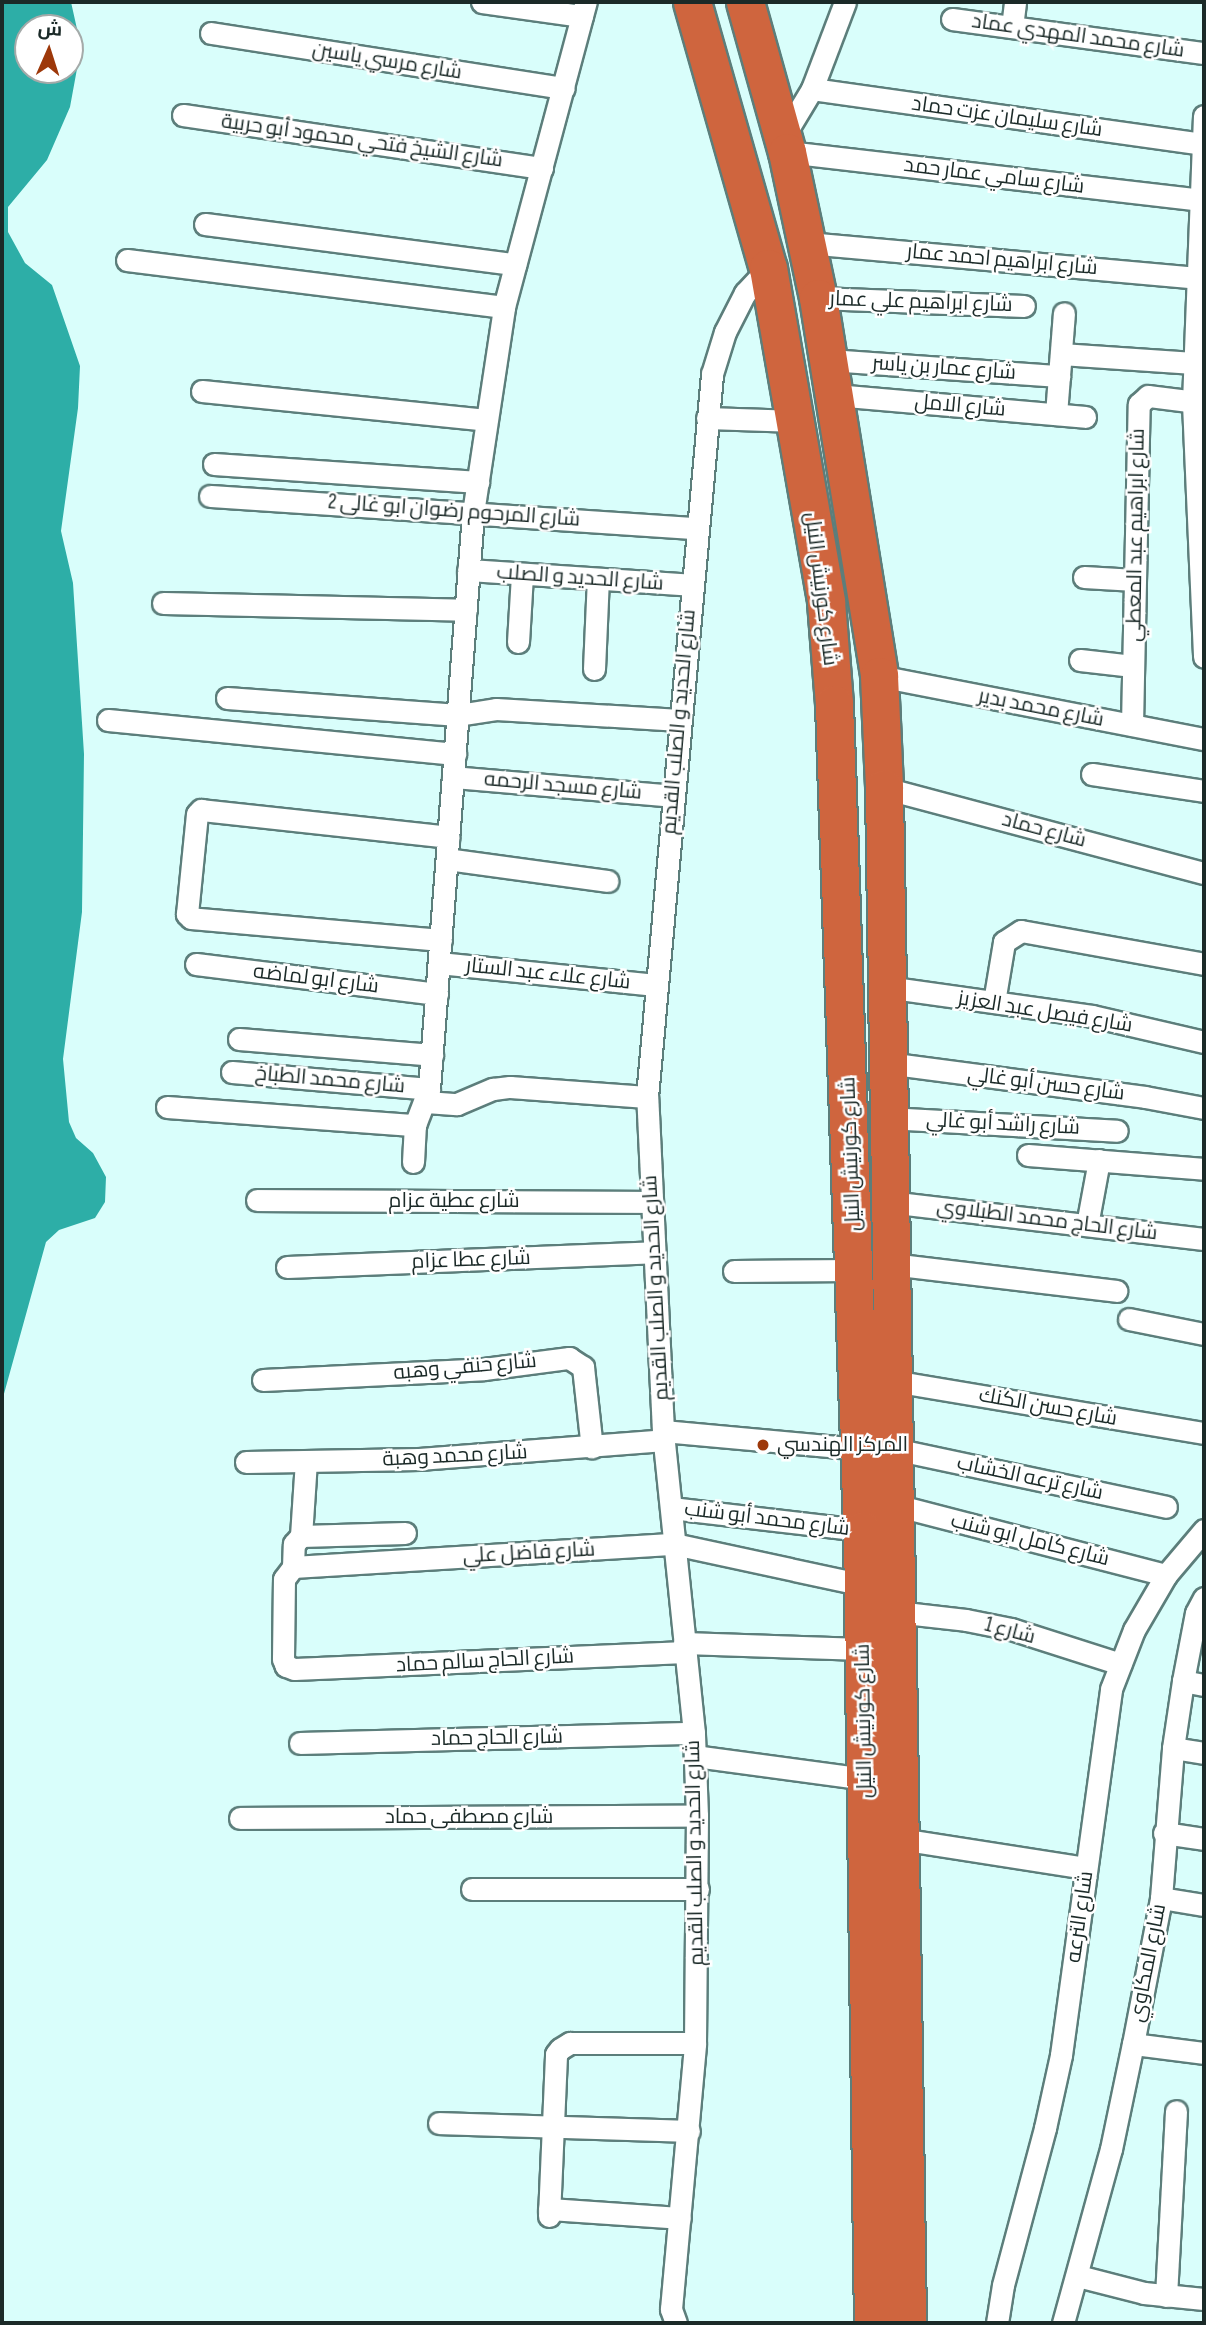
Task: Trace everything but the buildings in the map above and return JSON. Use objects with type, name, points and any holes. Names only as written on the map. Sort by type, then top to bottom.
[{"type":"highway","name":"شارع كورنيش النيل","points":[[692,2],[768,268],[797,421],[826,602],[873,1282],[876,1449],[895,1505],[907,2323]]},
{"type":"highway","name":"شارع كورنيش النيل","points":[[745,2],[785,145],[818,298],[879,676],[884,788],[890,1202],[873,1282],[893,1381],[876,1449],[862,1530],[873,2323]]},
{"type":"street","points":[[413,1162],[415,1125],[427,1096],[432,1055],[473,513],[505,307],[584,9],[482,2]]},
{"type":"street","points":[[785,145],[812,89],[845,2]]},
{"type":"street","points":[[1012,27],[1014,2]]},
{"type":"street","name":"شارع محمد المهدي عماد","points":[[952,19],[1204,53]]},
{"type":"street","name":"شارع مرسي ياسين","points":[[211,33],[564,88]]},
{"type":"street","name":"شارع سليمان عزت حماد","points":[[812,89],[1203,131]]},
{"type":"street","name":"شارع الشيخ فتحي محمود أبو حربية","points":[[183,115],[542,168]]},
{"type":"street","points":[[1203,131],[1194,363],[1199,403],[1204,657]]},
{"type":"street","name":"شارع سامي عمار حمد","points":[[785,145],[1200,200]]},
{"type":"street","points":[[205,225],[515,264]]},
{"type":"street","name":"شارع ابراهيم احمد عمار","points":[[807,243],[1197,278]]},
{"type":"street","points":[[128,260],[505,307]]},
{"type":"street","name":"شارع الحديد و الصلب القديم","points":[[676,2323],[671,2309],[695,2043],[697,1816],[694,1732],[664,1435],[647,1097],[712,374],[725,332],[745,293],[768,268]]},
{"type":"street","name":"شارع ابراهيم علي عمار","points":[[818,298],[1024,306]]},
{"type":"street","points":[[1056,414],[1064,313]]},
{"type":"street","points":[[1061,354],[1194,363]]},
{"type":"street","name":"شارع عمار بن ياسر","points":[[832,378],[1059,376]]},
{"type":"street","name":"شارع الامل","points":[[832,378],[1085,417]]},
{"type":"street","points":[[202,391],[487,419]]},
{"type":"street","name":"شارع ابراهيم عبد المعطي","points":[[1132,725],[1140,402],[1148,396],[1199,403]]},
{"type":"street","points":[[707,418],[797,421]]},
{"type":"street","points":[[214,464],[478,482]]},
{"type":"street","name":"شارع المرحوم رضوان ابو غالى 2","points":[[210,495],[697,528]]},
{"type":"street","name":"شارع الحديد و الصلب","points":[[468,570],[691,585]]},
{"type":"street","points":[[518,642],[522,574]]},
{"type":"street","points":[[1084,577],[1135,580]]},
{"type":"street","points":[[594,669],[598,579]]},
{"type":"street","points":[[163,603],[466,610]]},
{"type":"street","points":[[1080,660],[1133,666]]},
{"type":"street","name":"شارع محمد بدير","points":[[879,676],[1204,739]]},
{"type":"street","points":[[227,698],[458,715],[496,709],[680,720]]},
{"type":"street","points":[[108,720],[455,754]]},
{"type":"street","points":[[1092,774],[1204,791]]},
{"type":"street","name":"شارع مسجد الرحمه","points":[[453,777],[673,796]]},
{"type":"street","name":"شارع حماد","points":[[884,788],[1204,873]]},
{"type":"street","points":[[441,940],[191,918],[187,914],[197,814],[201,810],[449,836]]},
{"type":"street","points":[[447,859],[608,881]]},
{"type":"street","points":[[994,1002],[1004,942],[1021,930],[1204,964]]},
{"type":"street","name":"شارع علاء عبد الستار","points":[[439,963],[656,985]]},
{"type":"street","name":"شارع ابو لماضه","points":[[196,964],[437,993]]},
{"type":"street","name":"شارع فيصل عبد العزيز","points":[[886,988],[1092,1016],[1204,1042]]},
{"type":"street","points":[[239,1039],[432,1055]]},
{"type":"street","name":"شارع حسن أبو غالي","points":[[887,1063],[1131,1095],[1204,1108]]},
{"type":"street","name":"شارع محمد الطباخ","points":[[232,1072],[427,1096],[457,1104],[493,1089],[510,1087],[647,1097]]},
{"type":"street","points":[[167,1107],[415,1125]]},
{"type":"street","name":"شارع راشد أبو غالي","points":[[888,1118],[1117,1131]]},
{"type":"street","points":[[1028,1154],[1204,1169]]},
{"type":"street","points":[[1087,1225],[1099,1160]]},
{"type":"street","name":"شارع عطية عزام","points":[[257,1200],[652,1202]]},
{"type":"street","name":"شارع الحاج محمد الطبلاوي","points":[[890,1202],[1204,1239]]},
{"type":"street","name":"شارع عطا عزام","points":[[287,1268],[654,1252]]},
{"type":"street","points":[[734,1271],[873,1282],[1116,1291]]},
{"type":"street","points":[[1129,1320],[1204,1334]]},
{"type":"street","name":"شارع حنفي وهبه","points":[[263,1380],[484,1369],[569,1358],[583,1367],[592,1447]]},
{"type":"street","name":"شارع حسن الكنك","points":[[893,1381],[1204,1433]]},
{"type":"street","name":"شارع محمد وهبة","points":[[246,1462],[419,1460],[592,1447],[664,1435]]},
{"type":"street","name":"شارع ترعه الخشاب","points":[[664,1435],[876,1449],[1166,1507]]},
{"type":"street","points":[[293,1567],[294,1544],[301,1535],[306,1461]]},
{"type":"street","name":"شارع كامل ابو شنب","points":[[895,1505],[1166,1575]]},
{"type":"street","name":"شارع محمد أبو شنب","points":[[671,1508],[862,1530]]},
{"type":"street","name":"شارع الترعه","points":[[997,2323],[1003,2285],[1045,2128],[1061,2055],[1111,1689],[1134,1630],[1166,1575],[1204,1530]]},
{"type":"street","points":[[301,1535],[405,1533]]},
{"type":"street","name":"شارع فاضل علي","points":[[293,1567],[674,1544],[863,1585]]},
{"type":"street","name":"شارع الحاج سالم حماد","points":[[293,1567],[284,1579],[286,1666],[302,1670],[685,1648],[863,1648]]},
{"type":"street","name":"شارع المكاوي","points":[[1063,2323],[1111,2149],[1133,2044],[1161,1898],[1172,1748],[1183,1681],[1201,1609]]},
{"type":"street","name":"شارع 1","points":[[896,1612],[966,1620],[1011,1629],[1121,1664]]},
{"type":"street","points":[[1183,1681],[1204,1685]]},
{"type":"street","name":"شارع الحاج حماد","points":[[300,1742],[694,1732]]},
{"type":"street","points":[[1172,1748],[1204,1753]]},
{"type":"street","points":[[695,1756],[865,1779]]},
{"type":"street","name":"شارع مصطفى حماد","points":[[240,1818],[697,1816]]},
{"type":"street","points":[[1164,1833],[1204,1839]]},
{"type":"street","points":[[900,1839],[1086,1868]]},
{"type":"street","points":[[472,1889],[698,1889]]},
{"type":"street","points":[[1161,1898],[1204,1905]]},
{"type":"street","points":[[680,2218],[549,2213],[556,2054],[564,2045],[695,2043]]},
{"type":"street","points":[[1133,2044],[1204,2053]]},
{"type":"street","points":[[1166,2296],[1176,2111]]},
{"type":"street","points":[[439,2123],[689,2131]]},
{"type":"street","points":[[1078,2276],[1166,2296],[1204,2299]]},
{"type":"water","points":[[2,2],[71,2],[74,14],[14,14],[14,84],[74,84],[70,107],[47,160],[8,207],[8,232],[25,263],[52,285],[80,366],[78,408],[61,531],[73,583],[84,754],[82,912],[63,1059],[69,1122],[76,1138],[93,1153],[106,1177],[105,1202],[95,1218],[59,1230],[46,1242],[2,1401]]},
{"type":"place","name":"المركز الهندسي","points":[[763,1445]]}]
